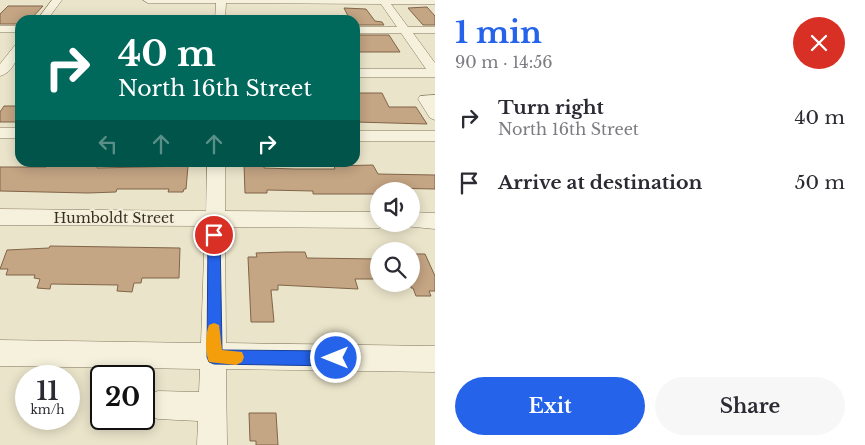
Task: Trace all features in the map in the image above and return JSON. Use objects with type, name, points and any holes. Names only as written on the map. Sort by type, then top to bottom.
[{"type":"street","points":[[46,15],[58,0]]},
{"type":"street","points":[[148,0],[435,1]]},
{"type":"street","points":[[220,15],[221,0]]},
{"type":"street","points":[[384,1],[435,72]]},
{"type":"street","points":[[0,29],[15,29]]},
{"type":"street","points":[[360,30],[435,30]]},
{"type":"street","points":[[1,71],[15,53]]},
{"type":"street","points":[[1,71],[15,70]]},
{"type":"street","points":[[360,72],[435,72]]},
{"type":"street","points":[[435,100],[425,99],[435,115]]},
{"type":"street","points":[[0,133],[15,133]]},
{"type":"street","points":[[360,136],[435,136]]},
{"type":"street","points":[[212,445],[216,167]]},
{"type":"street","name":"Humboldt Street","points":[[0,217],[370,220]]},
{"type":"street","points":[[420,220],[435,220]]},
{"type":"street","points":[[0,353],[435,359]]},
{"type":"street","points":[[158,405],[213,408]]},
{"type":"building","points":[[8,6],[43,6],[35,15],[15,15],[15,24],[0,24],[0,14]]},
{"type":"building","points":[[427,7],[435,16],[435,25],[423,25],[408,8]]},
{"type":"building","points":[[344,8],[366,9],[375,21],[382,22],[384,25],[360,25],[360,15],[348,15]]},
{"type":"building","points":[[360,35],[389,35],[400,52],[360,52]]},
{"type":"building","points":[[360,93],[382,93],[389,107],[416,107],[427,124],[360,122]]},
{"type":"building","points":[[4,106],[15,106],[15,122],[0,122],[0,112]]},
{"type":"building","points":[[373,165],[378,174],[435,175],[435,189],[420,189],[420,182],[370,182],[370,194],[313,194],[313,191],[267,190],[267,193],[245,193],[244,167],[335,169],[334,167]]},
{"type":"building","points":[[0,167],[188,167],[186,189],[183,192],[168,192],[169,189],[117,189],[116,192],[88,193],[0,191]]},
{"type":"building","points":[[50,246],[180,248],[179,278],[142,278],[141,283],[134,283],[132,292],[117,291],[118,285],[51,284],[50,289],[37,288],[40,279],[34,278],[35,275],[6,275],[8,269],[0,269],[7,250],[49,248]]},
{"type":"building","points":[[305,252],[307,258],[370,259],[370,279],[355,279],[358,289],[278,285],[278,290],[271,290],[274,322],[251,322],[248,257],[257,257],[256,253]]},
{"type":"building","points":[[420,254],[425,254],[435,276],[435,291],[429,291],[431,296],[416,296],[414,292],[420,292]]},
{"type":"building","points":[[249,413],[276,413],[278,445],[256,445],[256,441],[250,441]]},
{"type":"slow traffic","points":[[214,330],[214,357],[236,357]]},
{"type":"route","points":[[214,235],[214,357],[336,358]]}]
